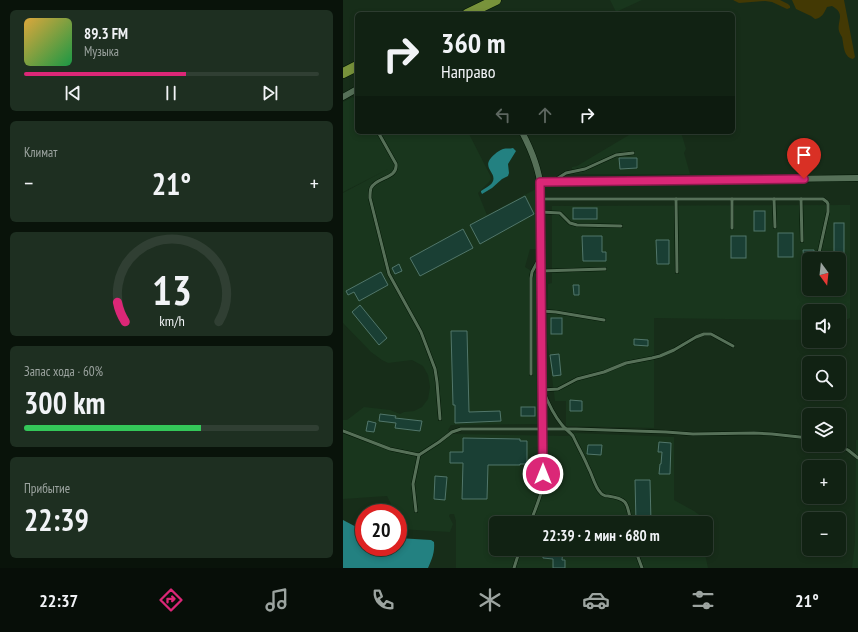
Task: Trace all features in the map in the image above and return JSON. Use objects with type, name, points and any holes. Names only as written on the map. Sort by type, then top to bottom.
[{"type":"highway","points":[[471,12],[496,0]]},
{"type":"highway","points":[[343,73],[355,67]]},
{"type":"street","points":[[343,96],[355,91]]},
{"type":"street","points":[[523,134],[535,158],[540,182],[543,390],[542,429]]},
{"type":"street","points":[[540,182],[858,178]]},
{"type":"lane","points":[[380,134],[396,164],[396,168],[392,174],[371,187],[370,198],[389,274],[419,326],[435,369],[439,419]]},
{"type":"lane","points":[[552,182],[566,173],[585,169],[616,155],[633,153]]},
{"type":"lane","points":[[541,199],[823,199],[828,204],[828,212],[819,252]]},
{"type":"lane","points":[[676,199],[677,272]]},
{"type":"lane","points":[[732,199],[732,228]]},
{"type":"lane","points":[[774,199],[775,227]]},
{"type":"lane","points":[[801,199],[801,241]]},
{"type":"lane","points":[[541,212],[559,213],[570,223],[577,225],[621,226]]},
{"type":"lane","points":[[531,374],[531,278],[541,254]]},
{"type":"lane","points":[[541,271],[605,269]]},
{"type":"lane","points":[[542,311],[604,320]]},
{"type":"lane","points":[[630,516],[626,502],[619,498],[605,496],[600,492],[573,436],[552,410],[543,390],[558,389],[577,379],[604,372],[626,363],[660,356],[704,334],[711,334],[733,346]]},
{"type":"lane","points":[[533,516],[541,494],[543,483],[542,429]]},
{"type":"lane","points":[[416,511],[413,484],[419,456],[457,430],[566,429],[693,434],[754,433],[802,437]]},
{"type":"lane","points":[[343,431],[390,449],[419,456]]},
{"type":"lane","points":[[846,449],[858,458]]},
{"type":"lane","points":[[514,568],[518,556]]},
{"type":"lane","points":[[638,556],[642,568]]},
{"type":"shaded area","points":[[610,0],[642,0],[616,12]]},
{"type":"shaded area","points":[[733,0],[780,0],[788,4],[790,8],[787,9],[772,2],[765,1],[739,3]]},
{"type":"shaded area","points":[[792,0],[844,0],[855,57],[853,59],[847,56],[839,31],[840,15],[836,9],[832,6],[827,7],[821,16],[815,19],[796,9]]},
{"type":"shaded area","points":[[353,97],[355,99],[355,134],[469,134],[491,179],[478,193],[487,215],[536,189],[538,249],[530,249],[525,267],[536,274],[537,424],[451,425],[448,430],[455,434],[568,436],[574,433],[674,437],[674,500],[701,516],[489,516],[489,556],[705,556],[708,568],[456,568],[456,521],[454,514],[450,514],[449,516],[453,524],[450,532],[407,529],[407,504],[391,504],[387,496],[343,499],[343,420],[347,420],[364,407],[390,410],[400,414],[414,411],[422,407],[428,399],[430,387],[428,375],[423,366],[412,360],[388,363],[382,360],[371,352],[343,323],[343,193],[390,168],[343,192],[343,102]]},
{"type":"shaded area","points":[[631,134],[682,134],[686,149],[684,153],[690,174],[572,174],[572,167],[577,166]]},
{"type":"shaded area","points":[[850,205],[850,318],[846,319],[846,304],[802,304],[802,320],[654,318],[654,428],[566,426],[566,401],[555,401],[547,338],[548,284],[552,283],[552,206]]},
{"type":"shaded area","points":[[856,440],[858,440],[858,568],[852,568],[855,542]]},
{"type":"water","points":[[513,148],[516,151],[508,164],[508,176],[482,194],[481,191],[492,183],[493,179],[488,166],[490,159],[501,150]]},
{"type":"water","points":[[343,520],[355,526],[355,556],[407,556],[407,539],[431,540],[434,542],[432,558],[428,568],[343,568]]},
{"type":"building","points":[[619,158],[637,158],[637,168],[620,169]]},
{"type":"building","points":[[525,196],[534,214],[480,244],[470,225]]},
{"type":"building","points":[[573,208],[597,208],[597,219],[573,219]]},
{"type":"building","points":[[754,211],[765,211],[765,231],[754,231]]},
{"type":"building","points":[[834,223],[844,223],[844,252],[834,252]]},
{"type":"building","points":[[463,229],[473,248],[420,276],[410,258]]},
{"type":"building","points":[[778,233],[793,233],[793,257],[778,257]]},
{"type":"building","points":[[582,236],[602,236],[602,252],[606,252],[606,261],[583,261]]},
{"type":"building","points":[[731,236],[746,236],[746,258],[731,258]]},
{"type":"building","points":[[656,240],[669,240],[669,264],[657,264]]},
{"type":"building","points":[[803,250],[814,250],[814,252],[803,252]]},
{"type":"building","points":[[399,264],[402,271],[395,274],[392,268]]},
{"type":"building","points":[[381,272],[388,285],[359,301],[354,292],[348,295],[346,291]]},
{"type":"building","points":[[573,285],[579,285],[579,295],[574,295]]},
{"type":"building","points":[[360,305],[387,338],[379,345],[352,312]]},
{"type":"building","points":[[551,318],[562,318],[562,334],[551,334]]},
{"type":"building","points":[[451,331],[467,331],[469,412],[500,411],[501,421],[455,423],[455,405],[453,405]]},
{"type":"building","points":[[634,339],[648,340],[648,346],[634,345]]},
{"type":"building","points":[[559,354],[561,375],[553,376],[550,355]]},
{"type":"building","points":[[570,400],[582,401],[582,411],[570,411]]},
{"type":"building","points":[[521,407],[535,407],[535,416],[521,416]]},
{"type":"building","points":[[380,414],[396,416],[395,418],[422,421],[420,431],[395,428],[396,423],[379,421]]},
{"type":"building","points":[[368,421],[376,423],[374,432],[366,431]]},
{"type":"building","points":[[463,438],[520,439],[520,441],[527,441],[527,464],[488,465],[487,499],[462,499],[463,463],[450,463],[450,452],[463,452]]},
{"type":"building","points":[[659,442],[671,443],[670,474],[659,474],[662,452],[658,452]]},
{"type":"building","points":[[588,445],[602,445],[601,455],[587,454]]},
{"type":"building","points":[[435,476],[447,477],[445,500],[434,499]]},
{"type":"building","points":[[635,480],[650,480],[651,516],[636,516]]},
{"type":"building","points":[[543,556],[562,556],[562,560],[565,560],[565,568],[553,568],[553,559],[543,558]]},
{"type":"route","points":[[543,474],[540,182],[804,179]]}]
